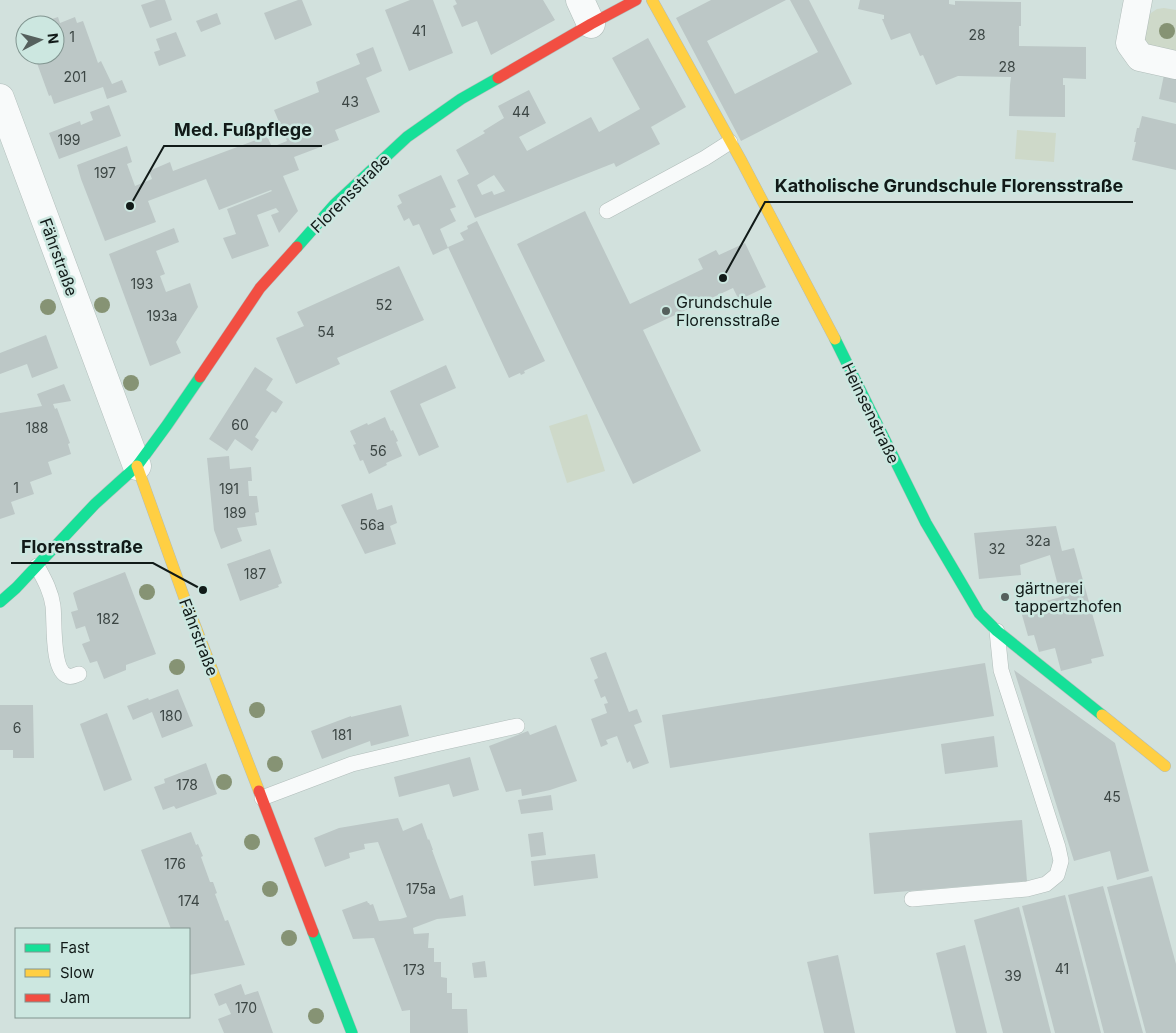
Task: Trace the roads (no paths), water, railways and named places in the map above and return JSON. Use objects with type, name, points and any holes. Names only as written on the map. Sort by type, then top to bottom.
[{"type":"street","name":"Florensstraße","points":[[0,602],[16,588],[94,504],[137,466],[260,288],[335,204],[407,137],[585,12],[636,0]]},
{"type":"street","name":"Heinsenstraße","points":[[652,0],[742,162],[830,329],[926,524],[980,613],[997,632],[1166,766]]},
{"type":"street","points":[[1138,0],[1130,43],[1140,57],[1176,65]]},
{"type":"street","name":"Fährstraße","points":[[0,98],[190,613],[352,1033]]},
{"type":"lane","points":[[606,212],[705,158],[730,142]]},
{"type":"lane","points":[[37,566],[48,587],[53,606],[58,666],[67,676],[71,677],[79,674]]},
{"type":"lane","points":[[912,899],[1027,889],[1046,884],[1057,875],[1061,861],[1058,847],[1001,670],[997,632]]},
{"type":"lane","points":[[262,798],[352,764],[517,726]]},
{"type":"place","name":"Med. Fußpflege","points":[[130,206]]},
{"type":"place","name":"Katholische Grundschule Florensstraße","points":[[723,278]]},
{"type":"place","name":"Grundschule Florensstraße","points":[[666,311]]},
{"type":"place","name":"Florensstraße","points":[[203,590]]},
{"type":"place","name":"gärtnerei tappertzhofen","points":[[1005,597]]}]
